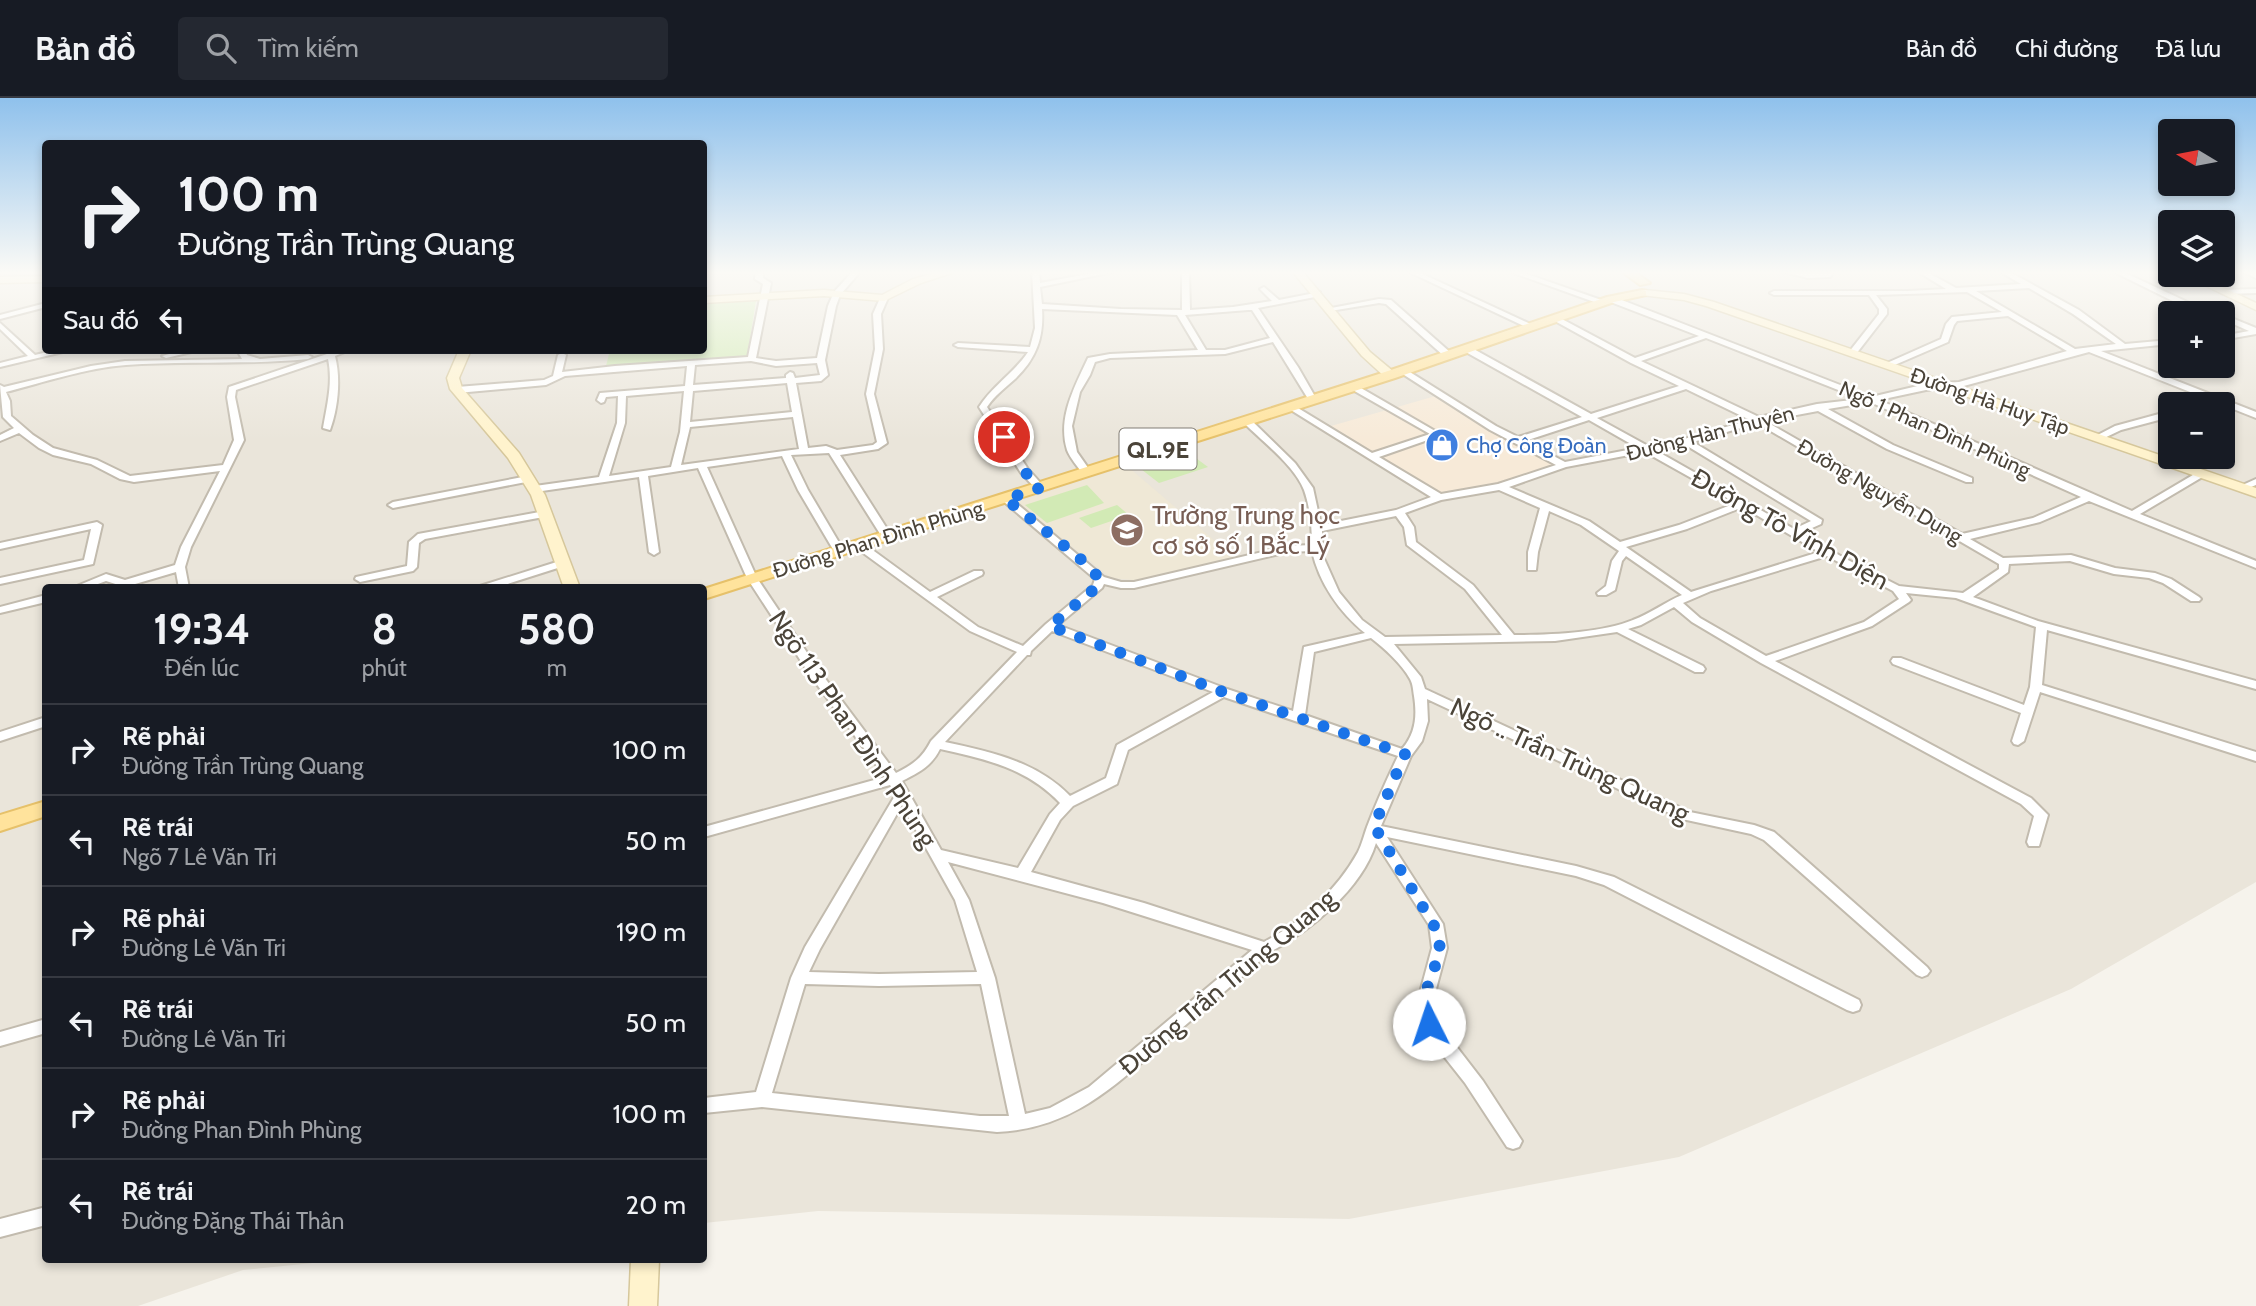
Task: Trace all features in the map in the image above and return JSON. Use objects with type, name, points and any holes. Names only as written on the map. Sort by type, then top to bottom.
[{"type":"main road","points":[[1345,327],[1366,354],[1396,373]]},
{"type":"main road","name":"Đường Phan Đình Phùng","points":[[707,593],[1354,387],[1532,327]]},
{"type":"main road","name":"Đường Hà Huy Tập","points":[[1778,327],[2256,493]]},
{"type":"main road","points":[[463,354],[453,377],[457,390],[514,456],[531,484],[571,584]]},
{"type":"main road","points":[[0,823],[42,809]]},
{"type":"main road","points":[[643,1306],[645,1263]]},
{"type":"street","points":[[1,327],[33,357]]},
{"type":"street","points":[[752,359],[758,327]]},
{"type":"street","points":[[601,400],[603,395],[822,377],[821,360],[829,327]]},
{"type":"street","points":[[834,453],[875,447],[882,443],[870,394],[879,349],[878,327]]},
{"type":"street","points":[[1039,327],[1040,333],[1029,359],[989,397],[983,407],[1024,471],[1040,488]]},
{"type":"street","points":[[1190,327],[1204,353]]},
{"type":"street","points":[[1267,327],[1313,400]]},
{"type":"street","points":[[1417,327],[1448,355]]},
{"type":"street","name":"Đường Nguyễn Dụng","points":[[1571,327],[1634,361],[1756,419],[2001,561]]},
{"type":"street","name":"Ngõ 1 Phan Đình Phùng","points":[[1685,327],[1870,399],[2089,497],[2256,565]]},
{"type":"street","points":[[1853,352],[1874,327]]},
{"type":"street","points":[[1890,365],[1945,340],[1949,327]]},
{"type":"street","points":[[2031,327],[2073,351]]},
{"type":"street","points":[[2097,327],[2122,345]]},
{"type":"street","points":[[2235,336],[2256,332]]},
{"type":"street","points":[[1634,361],[1708,335]]},
{"type":"street","points":[[1086,472],[1072,452],[1068,426],[1076,392],[1086,375],[1089,363],[1101,357],[1156,357],[1225,352],[1275,339]]},
{"type":"street","name":"Đường Hàn Thuyên","points":[[1317,529],[1399,512],[1439,498],[1500,487],[1564,464],[1685,441],[1756,419],[1960,384],[2073,351],[2158,343]]},
{"type":"street","points":[[958,345],[1034,350]]},
{"type":"street","points":[[2089,348],[2197,392]]},
{"type":"street","name":"Đường Tô Vĩnh Diện","points":[[1467,349],[1827,553],[1897,589],[1965,597],[2042,625],[2256,685]]},
{"type":"street","points":[[0,365],[48,354]]},
{"type":"street","points":[[174,354],[91,368],[0,390],[3,411],[20,429],[47,449],[92,461],[127,479],[227,467]]},
{"type":"street","points":[[243,354],[244,357],[260,361]]},
{"type":"street","points":[[125,363],[260,361],[321,354]]},
{"type":"street","points":[[183,584],[180,567],[186,547],[239,440],[232,389],[327,354]]},
{"type":"street","points":[[327,428],[334,377],[330,354]]},
{"type":"street","points":[[557,376],[562,355]]},
{"type":"street","points":[[457,390],[546,382],[557,376],[615,368],[752,359],[759,363],[821,360]]},
{"type":"street","points":[[675,469],[685,425],[691,363]]},
{"type":"street","points":[[789,363],[804,450]]},
{"type":"street","points":[[1396,373],[1517,441],[1564,464]]},
{"type":"street","points":[[1517,441],[1686,386]]},
{"type":"street","points":[[1354,387],[1437,435],[1371,456]]},
{"type":"street","points":[[603,478],[621,423],[622,394]]},
{"type":"street","points":[[2235,407],[2256,403]]},
{"type":"street","points":[[1290,407],[1439,498]]},
{"type":"street","points":[[1817,407],[1890,447],[1969,480]]},
{"type":"street","points":[[2235,407],[2256,415]]},
{"type":"street","points":[[685,425],[797,414]]},
{"type":"street","points":[[2097,438],[2118,428],[2158,417]]},
{"type":"street","name":"Đường Trần Trùng Quang","points":[[707,1105],[762,1099],[980,1124],[1019,1124],[1066,1111],[1095,1092],[1265,948],[1282,939],[1329,902],[1355,870],[1375,830],[1374,826],[1405,754],[1416,741],[1422,721],[1417,680],[1379,638],[1358,622],[1334,593],[1321,566],[1317,529],[1308,488],[1292,465],[1247,421]]},
{"type":"street","points":[[0,438],[20,429]]},
{"type":"street","points":[[1685,441],[1817,520],[1792,533]]},
{"type":"street","points":[[393,505],[531,484],[643,474],[826,449],[834,453],[887,535]]},
{"type":"street","points":[[785,453],[803,491],[839,551]]},
{"type":"street","name":"Ngõ 113 Phan Đình Phùng","points":[[701,465],[752,578],[814,672],[894,779],[962,900],[987,978],[1019,1124]]},
{"type":"street","points":[[643,474],[654,552]]},
{"type":"street","points":[[2134,514],[2201,474]]},
{"type":"street","points":[[2241,488],[2256,482]]},
{"type":"street","points":[[1500,487],[1585,523],[1690,596]]},
{"type":"street","points":[[1961,538],[2036,520],[2089,497]]},
{"type":"street","points":[[1006,499],[1083,561],[1100,579],[1121,584],[1135,584],[1288,549],[1318,548]]},
{"type":"street","points":[[1602,593],[1611,588],[1622,548],[1742,504]]},
{"type":"street","points":[[1532,568],[1533,552],[1546,505]]},
{"type":"street","points":[[1399,512],[1409,527],[1411,543],[1469,587],[1511,639]]},
{"type":"street","points":[[360,579],[410,569],[414,542],[422,536],[545,514]]},
{"type":"street","points":[[0,546],[97,525],[89,562],[0,581]]},
{"type":"street","points":[[859,545],[974,629],[1026,652]]},
{"type":"street","points":[[1298,719],[1308,650],[1379,638],[1511,639],[1581,635],[1637,623],[1690,596],[1827,553]]},
{"type":"street","points":[[1965,597],[2004,569],[2001,561],[2071,558],[2114,571],[2151,575],[2167,581],[2194,599]]},
{"type":"street","points":[[497,584],[563,563]]},
{"type":"street","points":[[88,584],[106,577],[125,584],[180,567]]},
{"type":"street","points":[[928,597],[978,573]]},
{"type":"street","points":[[707,831],[894,779],[919,766],[929,758],[936,744],[993,682],[1050,626],[1098,586],[1100,579]]},
{"type":"street","points":[[1765,660],[1867,624],[1905,600],[1897,589]]},
{"type":"street","points":[[1,610],[42,599]]},
{"type":"street","points":[[1675,602],[1696,620],[1765,660],[2026,800],[2041,815],[2034,842]]},
{"type":"street","points":[[2018,741],[2036,687],[2042,625]]},
{"type":"street","points":[[1050,626],[1223,692],[1405,754]]},
{"type":"street","points":[[1618,628],[1699,669]]},
{"type":"street","points":[[1897,661],[2029,711]]},
{"type":"street","points":[[2036,687],[2256,757]]},
{"type":"street","name":"Ngõ .. Trần Trùng Quang","points":[[1419,691],[1687,816],[1708,823],[1754,830],[1769,836],[1922,971]]},
{"type":"street","points":[[1022,874],[1055,817],[1068,803],[1112,781],[1122,748],[1223,692]]},
{"type":"street","points":[[0,737],[42,722]]},
{"type":"street","points":[[936,744],[1015,763],[1048,781],[1068,803]]},
{"type":"street","points":[[762,1099],[799,978],[813,947],[902,794]]},
{"type":"street","points":[[1375,830],[1576,871],[1609,881],[1853,1005]]},
{"type":"street","points":[[1375,830],[1439,934],[1440,956],[1430,976],[1425,999],[1429,1024],[1480,1090],[1513,1140]]},
{"type":"street","points":[[939,855],[1022,874],[1160,913],[1265,948]]},
{"type":"street","points":[[799,978],[987,978]]},
{"type":"street","points":[[0,1039],[42,1027]]},
{"type":"street","points":[[0,1228],[42,1217]]},
{"type":"shaded area","points":[[0,327],[42,327],[42,354],[707,354],[707,327],[2158,327],[2158,378],[2235,378],[2235,327],[2256,327],[2256,882],[2071,989],[1679,1157],[1349,1219],[818,1211],[707,1223],[707,584],[42,584],[42,1263],[312,1263],[243,1270],[138,1306],[0,1306]]},
{"type":"shaded area","name":"Chợ Công Đoàn","points":[[1439,395],[1554,464],[1498,484],[1442,494],[1331,426]]},
{"type":"shaded area","name":"Trường Trung học cơ sở số 1 Bắc Lý","points":[[1127,466],[1235,558],[1144,581],[1111,578],[1017,502]]},
{"type":"green space","points":[[707,327],[752,327],[747,357],[606,366],[609,354],[707,354]]},
{"type":"green space","points":[[1185,450],[1208,467],[1159,483],[1137,466]]},
{"type":"green space","points":[[1087,485],[1104,503],[1047,523],[1025,505]]},
{"type":"green space","points":[[1117,505],[1129,515],[1091,528],[1079,518]]},
{"type":"place","name":"Chợ Công Đoàn","points":[[1442,445]]},
{"type":"place","name":"Trường Trung học cơ sở số 1 Bắc Lý","points":[[1127,530]]},
{"type":"route","points":[[1004,437],[1024,471],[1040,488],[1006,499],[1083,561],[1100,579],[1098,586],[1050,626],[1223,692],[1405,754],[1374,826],[1436,924],[1439,934],[1440,956],[1430,976],[1425,999],[1429,1024]]}]
